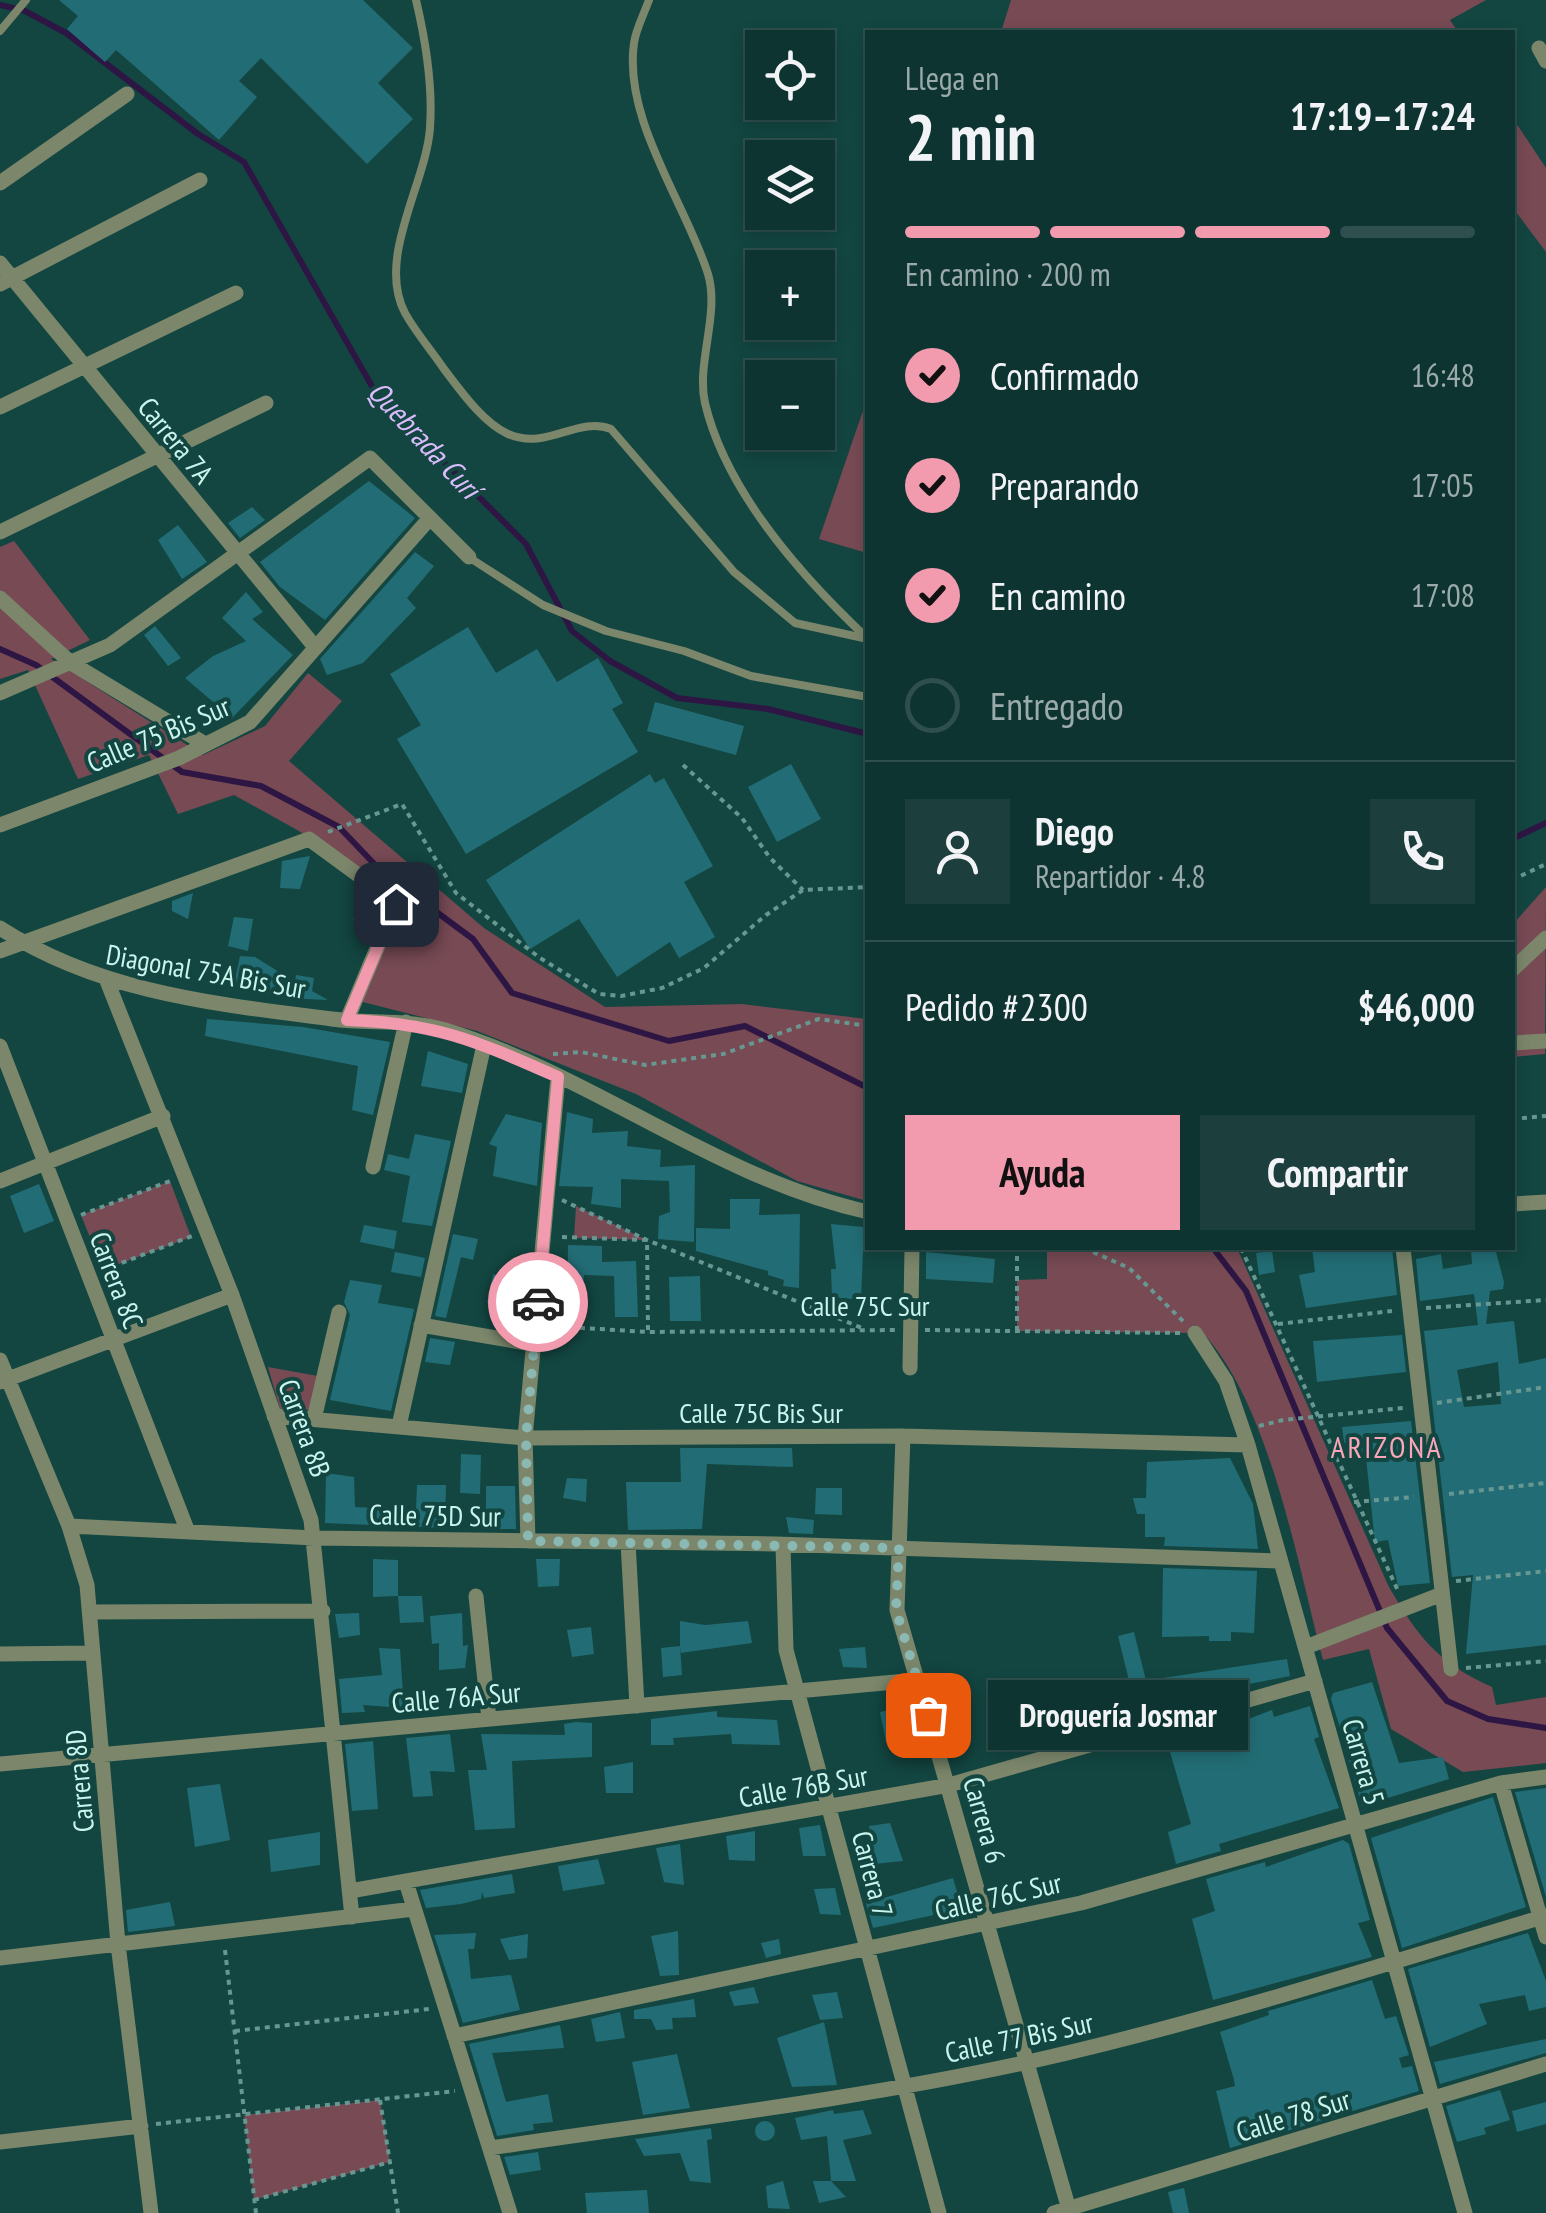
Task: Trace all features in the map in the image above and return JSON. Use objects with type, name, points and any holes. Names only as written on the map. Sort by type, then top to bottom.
[{"type":"street","points":[[0,183],[127,94]]},
{"type":"street","points":[[6,281],[200,180]]},
{"type":"street","name":"Carrera 7A","points":[[0,263],[6,281],[84,366],[315,647]]},
{"type":"street","points":[[0,406],[236,293]]},
{"type":"street","points":[[0,532],[266,403]]},
{"type":"street","points":[[0,692],[65,666],[134,630],[370,458],[469,557]]},
{"type":"street","name":"Calle 75 Bis Sur","points":[[0,825],[178,758],[259,715],[430,518]]},
{"type":"street","points":[[0,598],[65,666],[205,744]]},
{"type":"street","points":[[0,951],[309,839],[366,880]]},
{"type":"street","points":[[347,1020],[396,904]]},
{"type":"street","name":"Diagonal 75A Bis Sur","points":[[0,928],[107,981],[347,1020],[406,1022],[442,1029],[558,1077],[745,1172],[811,1199],[865,1211]]},
{"type":"street","points":[[1515,967],[1546,938]]},
{"type":"street","name":"Carrera 8B","points":[[107,981],[232,1295],[314,1538],[352,1916]]},
{"type":"street","points":[[373,1167],[406,1022]]},
{"type":"street","points":[[1515,1043],[1546,1041]]},
{"type":"street","points":[[398,1426],[484,1045]]},
{"type":"street","name":"Carrera 8C","points":[[0,1046],[188,1532]]},
{"type":"street","points":[[528,1541],[526,1438],[532,1344],[547,1237],[558,1077]]},
{"type":"street","points":[[0,1181],[163,1116]]},
{"type":"street","points":[[1515,1204],[1546,1202]]},
{"type":"street","points":[[910,1368],[912,1250]]},
{"type":"street","points":[[1403,1250],[1451,1669]]},
{"type":"street","points":[[4,1381],[232,1295]]},
{"type":"street","points":[[314,1419],[339,1312]]},
{"type":"street","points":[[421,1325],[532,1344]]},
{"type":"street","name":"Carrera 5","points":[[1195,1333],[1226,1381],[1246,1438],[1465,2213]]},
{"type":"street","name":"Carrera 8D","points":[[0,1360],[4,1381],[69,1526],[87,1585],[118,1944],[151,2213]]},
{"type":"street","name":"Calle 75C Bis Sur","points":[[274,1416],[526,1438],[1246,1438]]},
{"type":"street","name":"Carrera 6","points":[[904,1436],[896,1610],[990,1924],[1064,2212]]},
{"type":"street","name":"Calle 75D Sur","points":[[69,1526],[314,1538],[783,1545],[1282,1561]]},
{"type":"street","points":[[628,1542],[637,1706]]},
{"type":"street","name":"Carrera 7","points":[[783,1545],[783,1637],[939,2213]]},
{"type":"street","points":[[1306,1648],[1401,1611],[1442,1589]]},
{"type":"street","points":[[476,1596],[489,1719]]},
{"type":"street","points":[[90,1612],[323,1611]]},
{"type":"street","points":[[0,1654],[93,1653]]},
{"type":"street","name":"Calle 76A Sur","points":[[0,1764],[918,1680]]},
{"type":"street","name":"Calle 76B Sur","points":[[350,1891],[949,1786],[1315,1681]]},
{"type":"street","name":"Calle 76C Sur","points":[[454,2036],[1081,1903],[1501,1783],[1546,1777]]},
{"type":"street","points":[[1501,1783],[1546,1937]]},
{"type":"street","points":[[406,1882],[510,2213]]},
{"type":"street","points":[[0,1958],[414,1909]]},
{"type":"street","name":"Calle 77 Bis Sur","points":[[490,2148],[905,2087],[1028,2062],[1158,2031],[1543,1917]]},
{"type":"street","name":"Calle 78 Sur","points":[[1064,2212],[1546,2064]]},
{"type":"street","points":[[0,2142],[141,2126]]},
{"type":"lane","points":[[0,32],[26,0]]},
{"type":"lane","points":[[416,0],[427,48],[430,128],[398,250],[398,268],[403,310],[462,394],[507,434],[544,440],[599,424],[610,429],[734,572],[795,623],[865,638]]},
{"type":"lane","points":[[649,0],[634,42],[634,82],[660,164],[710,279],[704,402],[742,490],[806,580],[865,636]]},
{"type":"lane","points":[[469,557],[543,604],[606,630],[751,676],[865,696]]},
{"type":"path","points":[[683,765],[742,818],[770,858],[803,890]]},
{"type":"path","points":[[328,832],[402,804],[456,892],[540,958],[598,994],[621,996],[662,988],[704,968],[803,890],[865,887]]},
{"type":"path","points":[[1515,879],[1546,864]]},
{"type":"path","points":[[530,1065],[561,1050],[644,1066],[723,1054],[819,1019],[865,1026]]},
{"type":"path","points":[[1515,1119],[1546,1116]]},
{"type":"path","points":[[68,1220],[186,1174]]},
{"type":"path","points":[[550,1194],[646,1240],[866,1330]]},
{"type":"path","points":[[89,1276],[207,1230]]},
{"type":"path","points":[[547,1237],[646,1240]]},
{"type":"path","points":[[646,1240],[648,1332]]},
{"type":"path","points":[[1017,1250],[1017,1331]]},
{"type":"path","points":[[1088,1250],[1129,1268],[1195,1333]]},
{"type":"path","points":[[1242,1250],[1401,1611]]},
{"type":"path","name":"Calle 75C Sur","points":[[534,1325],[648,1332],[1195,1333]]},
{"type":"path","points":[[1246,1438],[1283,1420],[1317,1416]]},
{"type":"path","points":[[1354,1502],[1546,1483]]},
{"type":"path","points":[[1442,1589],[1546,1571]]},
{"type":"path","points":[[1451,1669],[1546,1662]]},
{"type":"path","points":[[223,1932],[256,2213]]},
{"type":"path","points":[[234,2031],[445,2008]]},
{"type":"path","points":[[141,2126],[471,2090]]},
{"type":"path","points":[[380,2100],[398,2213]]},
{"type":"path","points":[[254,2200],[390,2162]]},
{"type":"shaded area","points":[[1011,0],[1486,0],[1450,20],[1457,30],[1002,30]]},
{"type":"shaded area","points":[[1515,122],[1546,168],[1546,252],[1515,211]]},
{"type":"shaded area","points":[[865,405],[865,552],[819,539]]},
{"type":"shaded area","points":[[14,541],[90,640],[51,659],[203,755],[265,726],[308,673],[342,701],[289,761],[484,928],[605,1007],[742,1004],[865,1019],[865,1200],[797,1181],[636,1094],[477,1031],[355,1000],[396,903],[299,831],[234,795],[178,814],[149,755],[78,779],[28,670],[0,679],[0,547]]},
{"type":"shaded area","points":[[1546,887],[1545,1054],[1515,1057],[1515,922]]},
{"type":"shaded area","points":[[170,1181],[191,1237],[103,1270],[81,1215]]},
{"type":"shaded area","points":[[576,1206],[647,1240],[574,1238]]},
{"type":"shaded area","points":[[1047,1250],[1238,1250],[1389,1587],[1431,1647],[1457,1668],[1492,1687],[1496,1705],[1546,1697],[1546,1763],[1463,1772],[1391,1729],[1369,1649],[1323,1660],[1276,1481],[1242,1392],[1220,1354],[1194,1324],[1195,1333],[1017,1331],[1017,1280],[1047,1279]]},
{"type":"shaded area","points":[[268,1367],[318,1376],[311,1410],[280,1409]]},
{"type":"shaded area","points":[[380,2100],[390,2162],[254,2200],[244,2115]]},
{"type":"building","points":[[59,0],[363,0],[413,48],[378,83],[413,119],[367,164],[261,58],[239,81],[257,97],[219,140],[116,50],[105,62],[67,29],[78,16]]},
{"type":"building","points":[[369,481],[415,518],[325,620],[280,587],[260,562]]},
{"type":"building","points":[[252,507],[265,520],[240,538],[228,523]]},
{"type":"building","points":[[178,525],[207,562],[182,579],[158,540]]},
{"type":"building","points":[[415,552],[434,566],[407,598],[416,608],[363,663],[327,675],[320,659]]},
{"type":"building","points":[[246,592],[263,612],[252,619],[293,655],[232,718],[185,678],[213,656],[246,641],[222,618]]},
{"type":"building","points":[[155,626],[181,658],[168,666],[144,635]]},
{"type":"building","points":[[468,627],[496,673],[537,649],[557,682],[598,658],[623,703],[612,709],[638,752],[466,854],[397,739],[421,725],[390,674]]},
{"type":"building","points":[[655,702],[744,726],[736,755],[647,731]]},
{"type":"building","points":[[791,764],[821,819],[777,842],[748,787]]},
{"type":"building","points":[[650,774],[655,783],[664,778],[713,866],[684,882],[715,937],[679,958],[670,942],[617,977],[579,919],[530,949],[486,880]]},
{"type":"building","points":[[310,856],[300,889],[280,888],[282,861]]},
{"type":"building","points":[[193,893],[188,919],[172,911],[172,901]]},
{"type":"building","points":[[364,909],[378,917],[367,930],[353,919]]},
{"type":"building","points":[[234,917],[253,919],[248,951],[228,946]]},
{"type":"building","points":[[240,956],[255,957],[295,982],[296,975],[314,978],[312,991],[328,1000],[287,998],[234,985]]},
{"type":"building","points":[[207,1019],[303,1027],[390,1042],[373,1115],[352,1110],[358,1066],[205,1036]]},
{"type":"building","points":[[428,1051],[468,1064],[462,1093],[421,1086]]},
{"type":"building","points":[[567,1112],[593,1119],[592,1133],[628,1131],[627,1146],[661,1150],[660,1167],[695,1165],[694,1242],[658,1239],[659,1216],[670,1212],[669,1181],[621,1179],[621,1208],[591,1204],[593,1187],[559,1186]]},
{"type":"building","points":[[506,1114],[542,1123],[537,1186],[493,1176],[497,1147],[489,1144]]},
{"type":"building","points":[[415,1134],[451,1141],[432,1226],[402,1222],[410,1176],[384,1170],[388,1154],[409,1159]]},
{"type":"building","points":[[39,1184],[54,1221],[24,1233],[10,1196]]},
{"type":"building","points":[[730,1199],[760,1199],[759,1215],[800,1214],[799,1288],[783,1286],[784,1280],[768,1275],[768,1271],[696,1251],[696,1228],[730,1229]]},
{"type":"building","points":[[831,1224],[864,1227],[861,1300],[832,1297],[831,1269],[836,1269]]},
{"type":"building","points":[[364,1225],[397,1231],[394,1249],[360,1242]]},
{"type":"building","points":[[453,1234],[478,1239],[473,1260],[461,1257],[446,1318],[435,1316]]},
{"type":"building","points":[[568,1245],[602,1246],[602,1262],[636,1261],[638,1317],[615,1317],[614,1276],[584,1275],[582,1318],[567,1317]]},
{"type":"building","points":[[1312,1250],[1392,1250],[1397,1295],[1306,1308],[1299,1275],[1315,1272]]},
{"type":"building","points":[[1471,1250],[1496,1250],[1504,1282],[1503,1289],[1490,1291],[1486,1324],[1514,1321],[1519,1364],[1546,1358],[1546,1645],[1466,1654],[1473,1575],[1452,1577],[1424,1331],[1478,1325],[1474,1294],[1420,1301],[1416,1259],[1441,1254],[1443,1269],[1472,1264]],"holes":[[[1498,1362],[1501,1404],[1464,1407],[1457,1370]]]},
{"type":"building","points":[[1272,1251],[1275,1272],[1259,1275],[1256,1253]]},
{"type":"building","points":[[395,1252],[425,1258],[421,1277],[391,1272]]},
{"type":"building","points":[[926,1252],[995,1259],[993,1283],[926,1279]]},
{"type":"building","points":[[493,1274],[526,1281],[521,1309],[487,1303]]},
{"type":"building","points":[[700,1276],[701,1321],[670,1321],[669,1277]]},
{"type":"building","points":[[350,1280],[382,1285],[378,1303],[414,1309],[391,1411],[330,1400],[350,1315],[344,1302]]},
{"type":"building","points":[[1402,1335],[1406,1372],[1317,1382],[1313,1341]]},
{"type":"building","points":[[430,1338],[455,1342],[450,1365],[425,1362]]},
{"type":"building","points":[[1411,1421],[1430,1583],[1398,1586],[1388,1540],[1375,1542],[1366,1458],[1356,1459],[1354,1442],[1344,1443],[1342,1427]]},
{"type":"building","points":[[680,1448],[792,1448],[793,1467],[707,1464],[702,1529],[628,1530],[626,1482],[681,1482]]},
{"type":"building","points":[[461,1454],[481,1455],[480,1494],[460,1493]]},
{"type":"building","points":[[1230,1458],[1253,1504],[1258,1549],[1164,1546],[1165,1537],[1145,1537],[1145,1514],[1137,1514],[1133,1498],[1146,1498],[1147,1462]]},
{"type":"building","points":[[326,1473],[354,1477],[355,1507],[416,1510],[417,1485],[446,1485],[445,1528],[325,1523]]},
{"type":"building","points":[[567,1478],[587,1479],[586,1502],[563,1498]]},
{"type":"building","points":[[486,1486],[515,1486],[516,1529],[486,1529]]},
{"type":"building","points":[[816,1488],[842,1488],[842,1515],[815,1514]]},
{"type":"building","points":[[786,1517],[814,1520],[813,1534],[789,1533]]},
{"type":"building","points":[[373,1559],[398,1560],[398,1596],[373,1597]]},
{"type":"building","points":[[536,1559],[560,1559],[559,1586],[538,1587]]},
{"type":"building","points":[[1163,1568],[1257,1571],[1254,1633],[1231,1632],[1231,1641],[1209,1641],[1209,1636],[1162,1637]]},
{"type":"building","points":[[398,1596],[422,1596],[424,1622],[400,1623]]},
{"type":"building","points":[[359,1613],[360,1635],[339,1638],[335,1614]]},
{"type":"building","points":[[462,1613],[463,1646],[468,1645],[465,1668],[439,1670],[439,1643],[432,1644],[430,1616]]},
{"type":"building","points":[[680,1621],[705,1625],[748,1621],[752,1643],[680,1653]]},
{"type":"building","points":[[591,1627],[594,1654],[572,1657],[567,1630]]},
{"type":"building","points":[[1134,1632],[1154,1713],[1138,1717],[1118,1636]]},
{"type":"building","points":[[680,1646],[682,1675],[663,1677],[661,1648]]},
{"type":"building","points":[[865,1647],[867,1668],[843,1667],[839,1649]]},
{"type":"building","points":[[379,1648],[400,1649],[404,1708],[363,1705],[365,1712],[342,1713],[339,1679],[382,1675]]},
{"type":"building","points":[[1287,1659],[1290,1676],[1249,1684],[1249,1688],[1163,1712],[1163,1678]]},
{"type":"building","points":[[1372,1682],[1399,1763],[1443,1757],[1449,1779],[1362,1806],[1349,1760],[1360,1756],[1351,1728],[1341,1731],[1331,1699],[1333,1693]]},
{"type":"building","points":[[913,1705],[919,1730],[886,1742],[880,1712]]},
{"type":"building","points":[[1310,1706],[1319,1737],[1314,1739],[1339,1808],[1219,1844],[1221,1851],[1176,1864],[1168,1832],[1191,1824],[1165,1735],[1217,1720],[1219,1730],[1272,1710],[1274,1717]]},
{"type":"building","points":[[717,1711],[717,1717],[777,1720],[780,1745],[732,1744],[731,1734],[673,1738],[674,1745],[651,1745],[651,1719]]},
{"type":"building","points":[[592,1723],[592,1757],[512,1761],[515,1828],[475,1830],[468,1770],[487,1770],[481,1734],[565,1735],[564,1724]]},
{"type":"building","points":[[450,1734],[455,1772],[430,1771],[433,1796],[413,1797],[406,1738]]},
{"type":"building","points":[[373,1741],[378,1809],[352,1811],[345,1744]]},
{"type":"building","points":[[633,1762],[633,1793],[606,1793],[604,1767]]},
{"type":"building","points":[[220,1784],[230,1840],[195,1847],[187,1788]]},
{"type":"building","points":[[1546,1788],[1546,1897],[1515,1792]]},
{"type":"building","points":[[1493,1797],[1526,1907],[1402,1948],[1371,1838]]},
{"type":"building","points":[[890,1823],[903,1861],[874,1864],[869,1826]]},
{"type":"building","points":[[820,1825],[826,1856],[803,1856],[799,1828]]},
{"type":"building","points":[[755,1831],[755,1861],[729,1860],[726,1836]]},
{"type":"building","points":[[320,1832],[320,1865],[271,1872],[268,1840]]},
{"type":"building","points":[[1343,1840],[1349,1844],[1370,1920],[1358,1923],[1372,1957],[1213,2000],[1192,1919],[1215,1911],[1206,1879],[1265,1862],[1266,1867]]},
{"type":"building","points":[[680,1844],[684,1885],[664,1882],[656,1848]]},
{"type":"building","points":[[598,1859],[605,1884],[563,1891],[558,1866]]},
{"type":"building","points":[[512,1874],[515,1893],[484,1898],[482,1892],[481,1899],[461,1904],[426,1908],[420,1890]]},
{"type":"building","points":[[953,1878],[962,1909],[873,1928],[866,1903]]},
{"type":"building","points":[[835,1888],[841,1915],[820,1914],[814,1889]]},
{"type":"building","points":[[170,1902],[175,1926],[128,1932],[126,1910]]},
{"type":"building","points":[[678,1931],[679,1975],[660,1976],[651,1936]]},
{"type":"building","points":[[476,1933],[474,1949],[468,1949],[471,1979],[511,1975],[520,2010],[463,2023],[434,1935]]},
{"type":"building","points":[[1528,1933],[1546,1981],[1546,2007],[1529,2011],[1525,1995],[1479,2004],[1487,2024],[1430,2047],[1408,1969]]},
{"type":"building","points":[[528,1934],[527,1958],[509,1960],[500,1939]]},
{"type":"building","points":[[779,1939],[781,1954],[766,1958],[761,1943]]},
{"type":"building","points":[[1372,1980],[1385,2019],[1396,2016],[1409,2055],[1399,2058],[1402,2068],[1412,2066],[1419,2091],[1230,2148],[1216,2091],[1235,2086],[1220,2032],[1269,2015],[1268,2011]]},
{"type":"building","points":[[754,1987],[759,2003],[734,2006],[729,1992]]},
{"type":"building","points":[[837,1992],[843,2018],[820,2020],[812,1995]]},
{"type":"building","points":[[694,1999],[696,2017],[672,2018],[673,2029],[656,2030],[651,2019],[634,2019],[634,2010]]},
{"type":"building","points":[[620,2012],[625,2038],[596,2042],[591,2019]]},
{"type":"building","points":[[824,2022],[837,2085],[792,2087],[777,2038]]},
{"type":"building","points":[[560,2025],[564,2048],[492,2053],[506,2102],[548,2094],[553,2122],[533,2124],[534,2130],[497,2136],[469,2044]]},
{"type":"building","points":[[1546,2039],[1546,2053],[1440,2084],[1434,2062]]},
{"type":"building","points":[[677,2054],[690,2108],[643,2115],[632,2062]]},
{"type":"building","points":[[1500,2090],[1510,2120],[1484,2128],[1486,2134],[1457,2142],[1446,2106]]},
{"type":"building","points":[[1546,2102],[1546,2124],[1517,2132],[1512,2111]]},
{"type":"building","points":[[833,2110],[834,2114],[863,2110],[872,2134],[843,2140],[856,2181],[831,2181],[827,2136],[801,2140],[795,2118]]},
{"type":"building","points":[[761,2121],[769,2121],[775,2131],[769,2141],[761,2141],[755,2135],[755,2127]]},
{"type":"building","points":[[711,2128],[712,2139],[707,2140],[711,2183],[690,2181],[680,2153],[644,2156],[635,2139]]},
{"type":"building","points":[[538,2152],[541,2170],[510,2175],[504,2157]]},
{"type":"building","points":[[783,2181],[790,2209],[768,2208],[766,2186]]},
{"type":"building","points":[[813,2181],[831,2181],[846,2197],[819,2203]]},
{"type":"building","points":[[1184,2188],[1189,2213],[1173,2213],[1168,2192]]},
{"type":"building","points":[[647,2190],[649,2213],[587,2213],[585,2193]]},
{"type":"waterway","name":"Quebrada Curí","points":[[0,5],[25,11],[66,33],[198,134],[244,162],[377,395],[526,544],[572,631],[610,661],[677,698],[768,709],[865,733]]},
{"type":"waterway","points":[[0,649],[36,665],[182,772],[261,786],[339,827],[381,871],[473,939],[512,993],[669,1041],[745,1026],[865,1086]]},
{"type":"waterway","name":"Quebrada Curí","points":[[1515,838],[1546,823]]},
{"type":"waterway","points":[[1215,1250],[1246,1291],[1387,1628],[1447,1701],[1488,1719],[1546,1728]]},
{"type":"way so far","points":[[538,1302],[526,1438],[528,1541],[899,1548],[896,1610],[928,1715]]},
{"type":"place","name":"Droguería Josmar","points":[[928,1715]]},
{"type":"district","name":"ARIZONA","points":[[1387,1446]]},
{"type":"route","points":[[396,904],[347,1020],[406,1022],[442,1029],[558,1077],[547,1237],[538,1302]]}]
